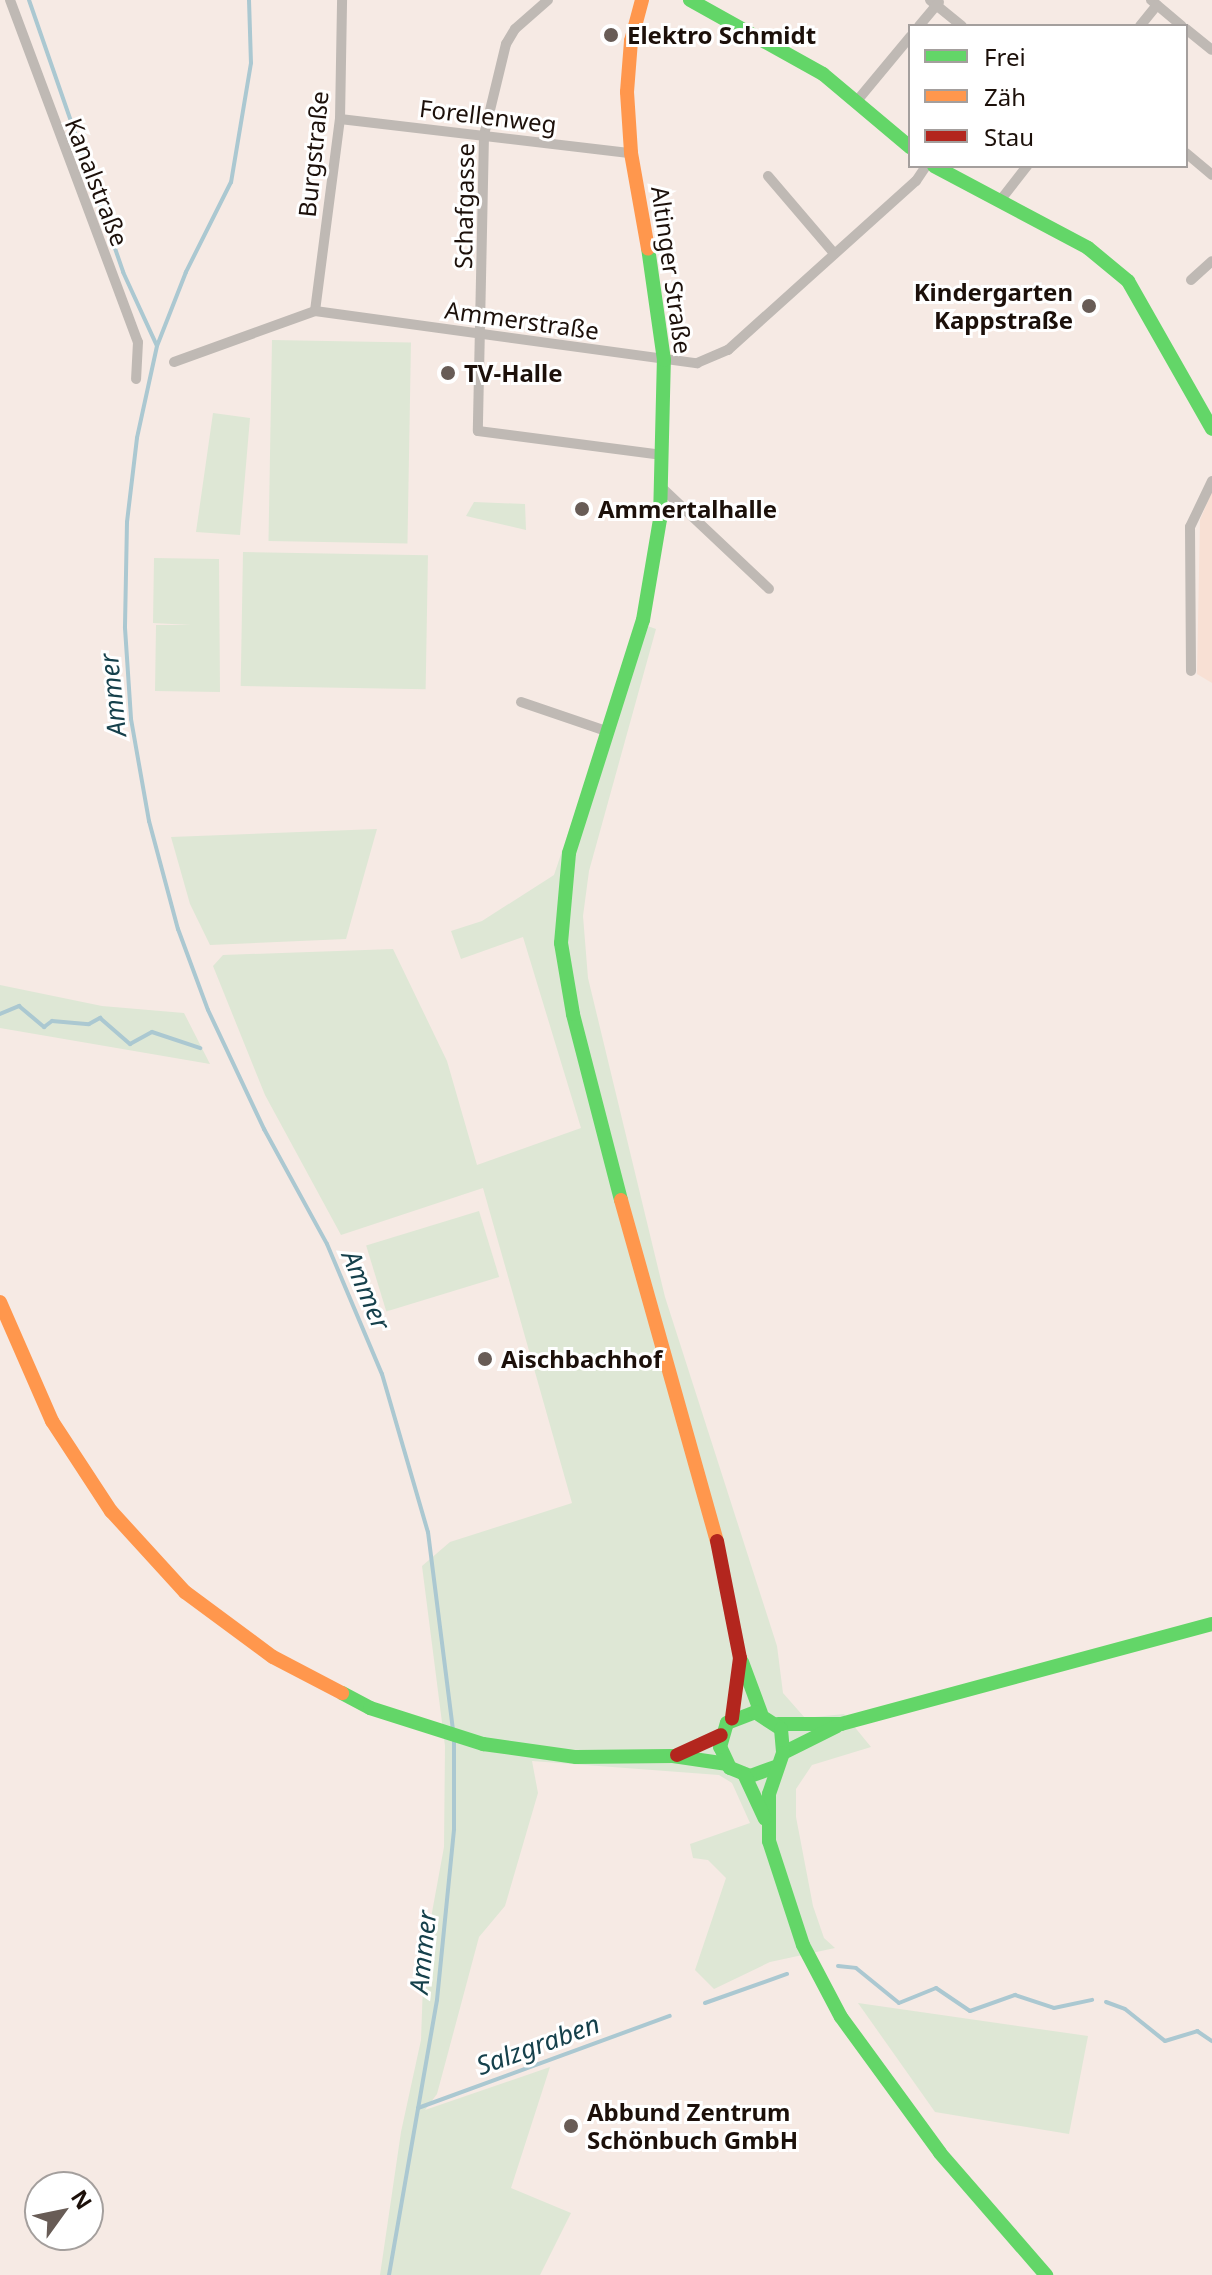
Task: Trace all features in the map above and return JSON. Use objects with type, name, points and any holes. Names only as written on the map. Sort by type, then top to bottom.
[{"type":"street","name":"Kanalstraße","points":[[10,0],[138,342],[136,379]]},
{"type":"street","name":"Burgstraße","points":[[315,311],[340,119],[342,0]]},
{"type":"street","name":"Schafgasse","points":[[548,0],[515,29],[506,44],[484,135],[483,336],[478,431],[662,455]]},
{"type":"street","name":"Altinger Straße","points":[[642,0],[631,41],[631,153],[659,305],[664,360],[662,488],[657,549],[643,620],[565,876],[563,964],[649,1312],[721,1548],[740,1658]]},
{"type":"street","points":[[690,0],[774,42],[856,102],[908,145]]},
{"type":"street","points":[[920,24],[936,2],[960,24]]},
{"type":"street","points":[[1141,24],[1154,2],[1179,24]]},
{"type":"street","points":[[1188,31],[1212,50]]},
{"type":"street","points":[[856,102],[908,39]]},
{"type":"street","name":"Forellenweg","points":[[340,119],[631,153]]},
{"type":"street","points":[[1188,155],[1212,175]]},
{"type":"street","name":"Ammerstraße","points":[[174,362],[315,311],[697,363],[728,350],[833,252],[916,181],[925,168]]},
{"type":"street","points":[[938,168],[1088,248],[1128,281],[1212,429]]},
{"type":"street","points":[[999,202],[1025,168]]},
{"type":"street","points":[[768,176],[833,252]]},
{"type":"street","points":[[1191,280],[1212,261]]},
{"type":"street","points":[[1191,671],[1190,527],[1212,481]]},
{"type":"street","points":[[662,488],[769,589]]},
{"type":"street","points":[[521,702],[609,732]]},
{"type":"street","points":[[0,1302],[44,1406],[74,1459],[125,1528],[170,1577],[237,1634],[291,1669],[349,1699],[435,1732],[483,1744],[576,1757],[673,1756],[727,1764],[745,1776],[767,1823],[793,1920],[841,2017],[940,2153],[1046,2275]]},
{"type":"street","points":[[767,1823],[775,1767],[783,1753],[841,1724],[1037,1676],[1212,1624]]},
{"type":"street","points":[[740,1658],[761,1713],[778,1724],[841,1724]]},
{"type":"street","points":[[673,1756],[721,1735],[732,1718],[740,1658]]},
{"type":"street","points":[[732,1718],[761,1713]]},
{"type":"street","points":[[778,1724],[783,1753]]},
{"type":"street","points":[[721,1735],[727,1764]]},
{"type":"street","points":[[745,1776],[775,1767]]},
{"type":"shaded area","points":[[1212,491],[1212,683],[1197,674],[1200,520]]},
{"type":"green space","points":[[272,340],[411,342],[407,543],[268,541]]},
{"type":"green space","points":[[213,413],[250,418],[240,535],[196,532]]},
{"type":"green space","points":[[474,502],[525,504],[526,530],[466,516]]},
{"type":"green space","points":[[243,552],[428,555],[426,689],[241,686]]},
{"type":"green space","points":[[154,558],[219,559],[220,692],[155,691],[156,625],[191,625],[153,623]]},
{"type":"green space","points":[[639,623],[656,629],[589,871],[583,916],[588,978],[665,1297],[777,1646],[783,1693],[805,1718],[844,1714],[871,1747],[812,1765],[796,1789],[796,1817],[813,1906],[824,1938],[835,1948],[770,1962],[714,1989],[695,1970],[726,1878],[708,1860],[693,1858],[690,1844],[750,1823],[732,1783],[719,1775],[532,1761],[538,1793],[505,1906],[479,1937],[437,2094],[425,2110],[550,2067],[511,2188],[571,2213],[540,2275],[380,2275],[401,2132],[421,2040],[424,1956],[444,1847],[445,1746],[422,1566],[450,1542],[572,1503],[483,1188],[341,1235],[265,1095],[213,966],[223,955],[393,949],[447,1061],[477,1165],[581,1128],[523,937],[461,959],[451,931],[482,921],[554,875]]},
{"type":"green space","points":[[377,829],[346,939],[210,945],[190,904],[171,837]]},
{"type":"green space","points":[[0,985],[102,1006],[184,1013],[210,1064],[0,1028]]},
{"type":"green space","points":[[479,1211],[499,1277],[386,1311],[366,1245]]},
{"type":"green space","points":[[858,2003],[1088,2036],[1069,2134],[935,2112]]},
{"type":"waterway","name":"Ammer","points":[[29,0],[123,272],[157,346]]},
{"type":"waterway","name":"Ammer","points":[[249,0],[251,63],[231,182],[186,272],[157,346],[137,438],[127,522],[125,628],[131,719],[149,821],[178,929],[208,1010],[264,1129],[327,1244],[382,1374],[428,1532],[453,1730]]},
{"type":"waterway","points":[[0,1014],[19,1006],[44,1027],[52,1021],[89,1024],[100,1018],[130,1044],[152,1032],[200,1048]]},
{"type":"waterway","name":"Ammer","points":[[389,2275],[437,2000],[454,1829],[454,1739]]},
{"type":"waterway","name":"Salzgraben","points":[[838,1966],[856,1968],[899,2003],[936,1988],[970,2011],[1015,1995],[1054,2008],[1092,2000]]},
{"type":"waterway","name":"Salzgraben","points":[[705,2003],[787,1974]]},
{"type":"waterway","name":"Salzgraben","points":[[1106,2002],[1125,2009],[1165,2041],[1197,2031],[1212,2041]]},
{"type":"waterway","name":"Salzgraben","points":[[418,2108],[670,2016]]},
{"type":"traffic: fast","points":[[690,0],[823,74],[908,145]]},
{"type":"traffic: fast","points":[[938,168],[1088,248],[1128,281],[1212,429]]},
{"type":"traffic: fast","points":[[621,1200],[573,1014],[561,943],[569,853],[643,620],[660,519],[664,360],[648,248]]},
{"type":"traffic: fast","points":[[778,1724],[841,1724],[1212,1624]]},
{"type":"traffic: fast","points":[[742,1662],[761,1713]]},
{"type":"traffic: fast","points":[[342,1693],[370,1708],[483,1744],[576,1757],[673,1756],[727,1764]]},
{"type":"traffic: fast","points":[[775,1767],[750,1776],[730,1768],[720,1747],[727,1723],[755,1712],[781,1729],[783,1753],[769,1794],[769,1841],[803,1945],[841,2017],[940,2153],[1046,2275]]},
{"type":"traffic: fast","points":[[783,1753],[837,1726]]},
{"type":"traffic: fast","points":[[745,1776],[765,1819]]},
{"type":"traffic: slow","points":[[642,0],[631,41],[627,92],[631,153],[648,248]]},
{"type":"traffic: slow","points":[[621,1200],[717,1541]]},
{"type":"traffic: slow","points":[[0,1302],[52,1421],[111,1511],[185,1592],[273,1657],[342,1693]]},
{"type":"traffic: jam","points":[[717,1541],[740,1658],[732,1718]]},
{"type":"traffic: jam","points":[[677,1755],[721,1735]]},
{"type":"place","name":"Elektro Schmidt","points":[[611,35]]},
{"type":"place","name":"Kindergarten Kappstraße","points":[[1089,306]]},
{"type":"place","name":"TV-Halle","points":[[448,373]]},
{"type":"place","name":"Ammertalhalle","points":[[582,509]]},
{"type":"place","name":"Aischbachhof","points":[[485,1359]]},
{"type":"place","name":"Abbund Zentrum Schönbuch GmbH","points":[[571,2126]]}]
